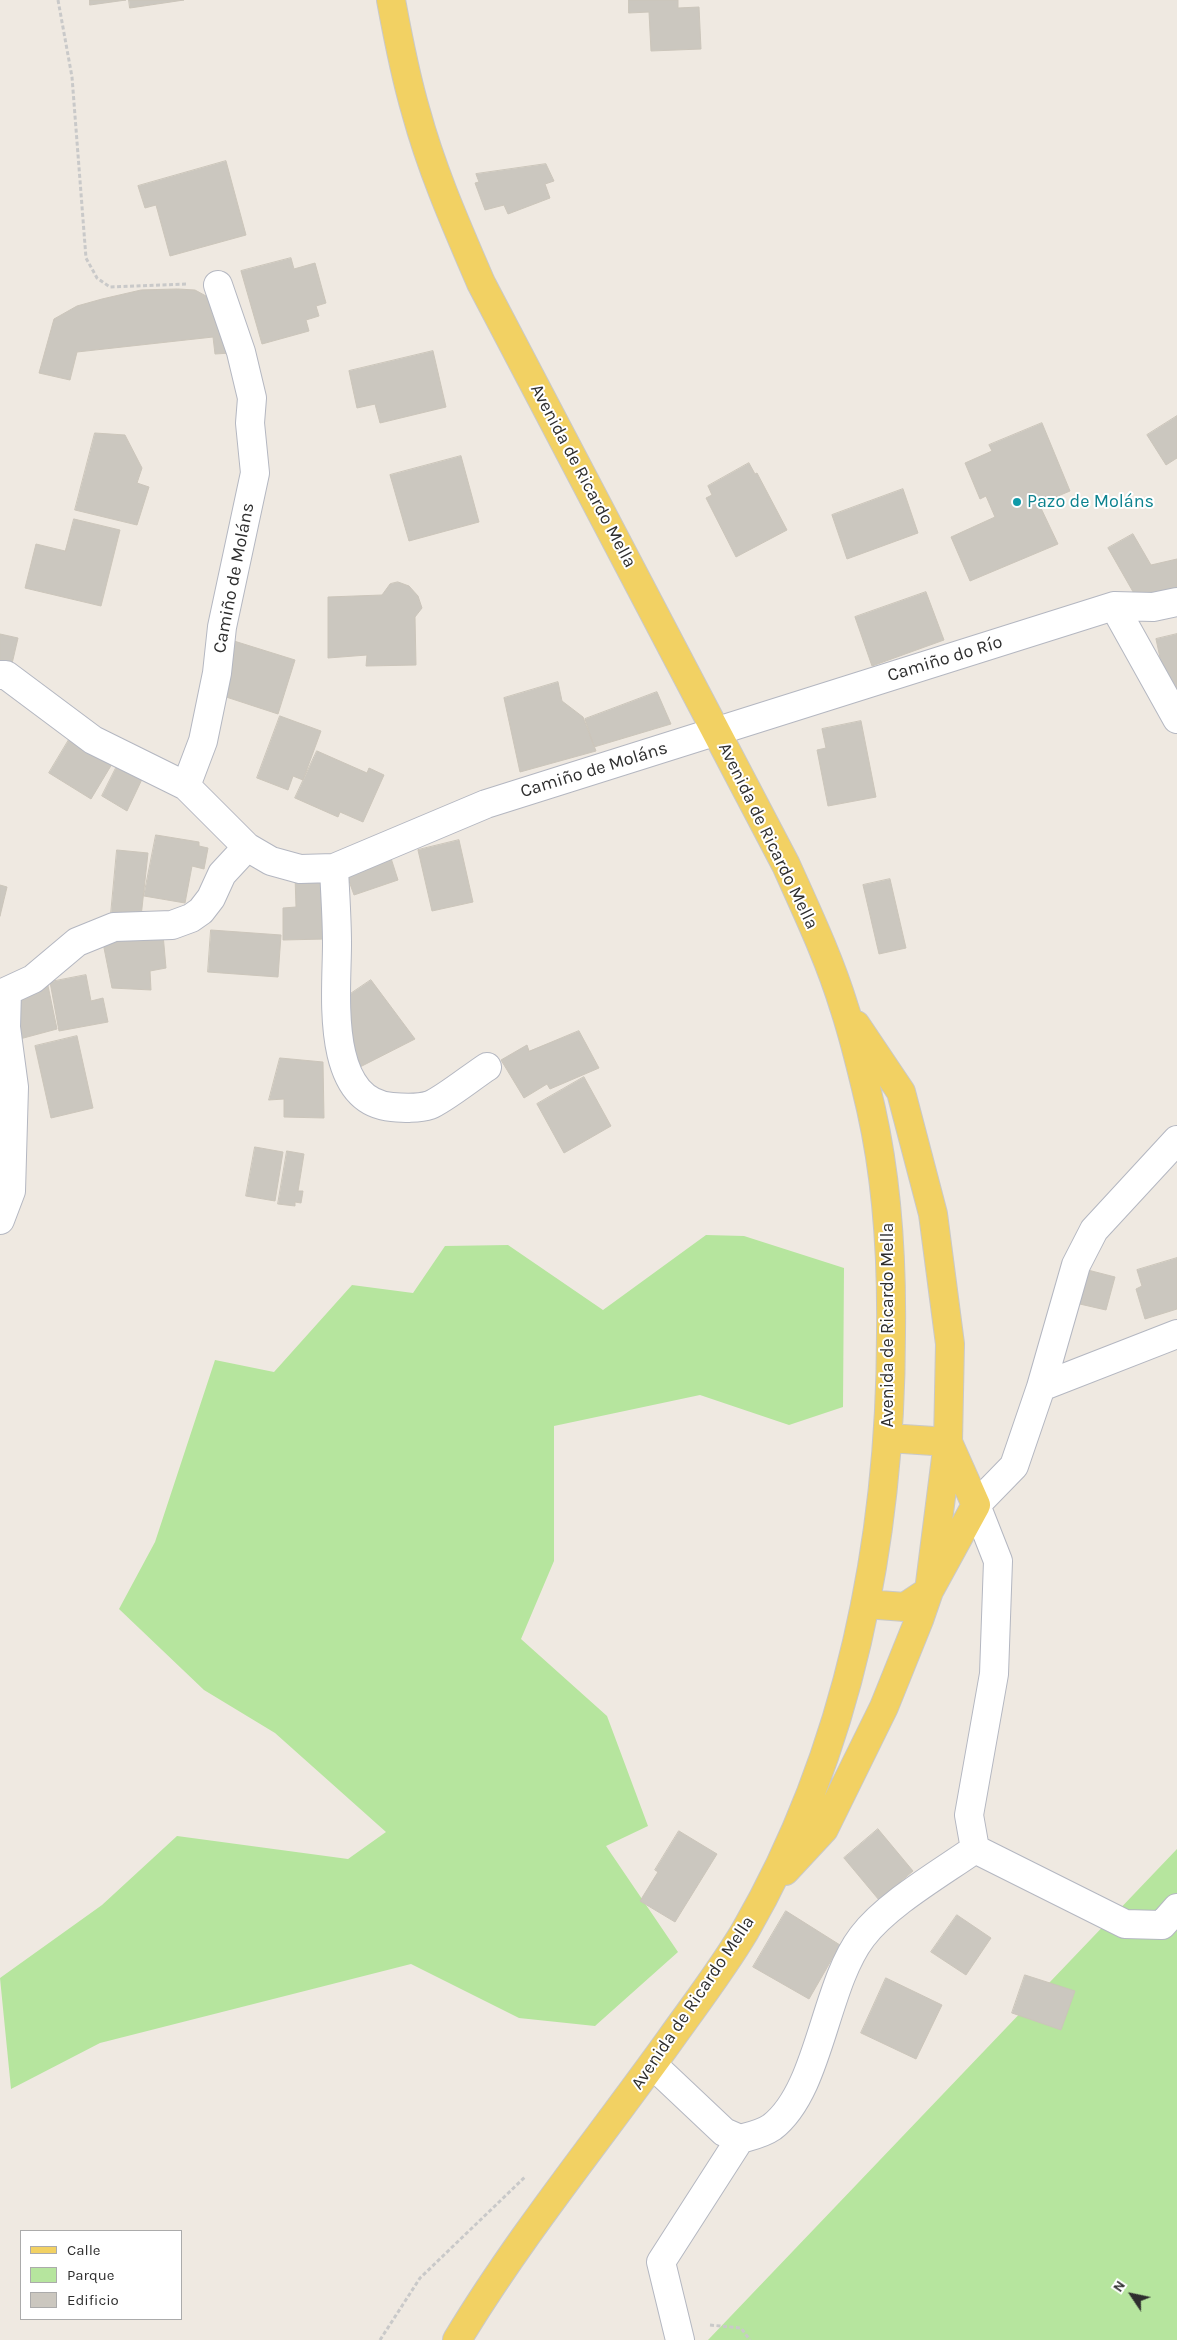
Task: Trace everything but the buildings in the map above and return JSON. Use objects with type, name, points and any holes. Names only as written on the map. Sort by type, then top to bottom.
[{"type":"main road","name":"Avenida de Ricardo Mella","points":[[391,0],[400,48],[416,113],[447,204],[481,283],[786,865],[817,935],[844,1007],[872,1113],[887,1216],[892,1298],[889,1438],[880,1521],[865,1604],[850,1671],[820,1768],[797,1826],[768,1889],[714,1979],[548,2204],[457,2340]]},
{"type":"main road","points":[[844,1007],[901,1092],[933,1214],[950,1344],[948,1442],[929,1591],[905,1607],[865,1604]]},
{"type":"main road","points":[[889,1438],[948,1442]]},
{"type":"main road","points":[[768,1889],[824,1829],[884,1707],[929,1591],[976,1505],[948,1442]]},
{"type":"street","name":"Camiño de Moláns","points":[[218,285],[240,352],[252,398],[250,423],[255,473],[222,627],[217,673],[203,741],[186,786],[247,847],[271,861],[300,869],[334,868],[486,804],[716,731]]},
{"type":"street","name":"Camiño do Río","points":[[716,731],[1114,606],[1153,607],[1177,602]]},
{"type":"street","points":[[1114,606],[1177,719]]},
{"type":"street","points":[[0,675],[6,675],[93,740],[186,786]]},
{"type":"street","points":[[0,1220],[11,1191],[14,1087],[6,1027],[4,991],[33,979],[77,942],[114,927],[172,925],[192,918],[206,905],[222,874],[247,847]]},
{"type":"street","points":[[334,868],[337,934],[336,1018],[342,1057],[351,1082],[359,1093],[370,1102],[387,1106],[406,1108],[430,1104],[486,1067]]},
{"type":"street","points":[[975,1849],[969,1815],[994,1674],[998,1561],[976,1505],[1014,1466],[1041,1387],[1076,1265],[1094,1230],[1177,1140]]},
{"type":"street","points":[[1041,1387],[1177,1334]]},
{"type":"street","points":[[975,1849],[1125,1924],[1162,1925],[1177,1908]]},
{"type":"street","points":[[653,2064],[724,2132],[740,2138],[755,2136],[772,2127],[789,2108],[805,2080],[842,1972],[862,1937],[885,1913],[975,1849]]},
{"type":"street","points":[[677,2330],[661,2262],[740,2138]]},
{"type":"path","points":[[58,0],[72,77],[86,258],[97,278],[110,287],[172,283],[218,285]]},
{"type":"path","points":[[380,2340],[420,2278],[527,2175]]},
{"type":"path","points":[[677,2330],[741,2328],[750,2340]]},
{"type":"green space","points":[[706,1235],[744,1236],[844,1268],[843,1407],[789,1425],[700,1395],[554,1426],[554,1561],[521,1639],[607,1716],[648,1826],[606,1846],[678,1952],[595,2026],[519,2018],[411,1964],[100,2043],[11,2089],[0,1978],[102,1905],[177,1836],[348,1859],[386,1832],[275,1733],[204,1690],[119,1609],[155,1542],[215,1360],[274,1372],[352,1285],[413,1293],[445,1246],[508,1245],[603,1310]]},
{"type":"green space","points":[[1177,1849],[1177,2340],[708,2340]]},
{"type":"place","name":"Pazo de Moláns","points":[[1017,502]]}]
